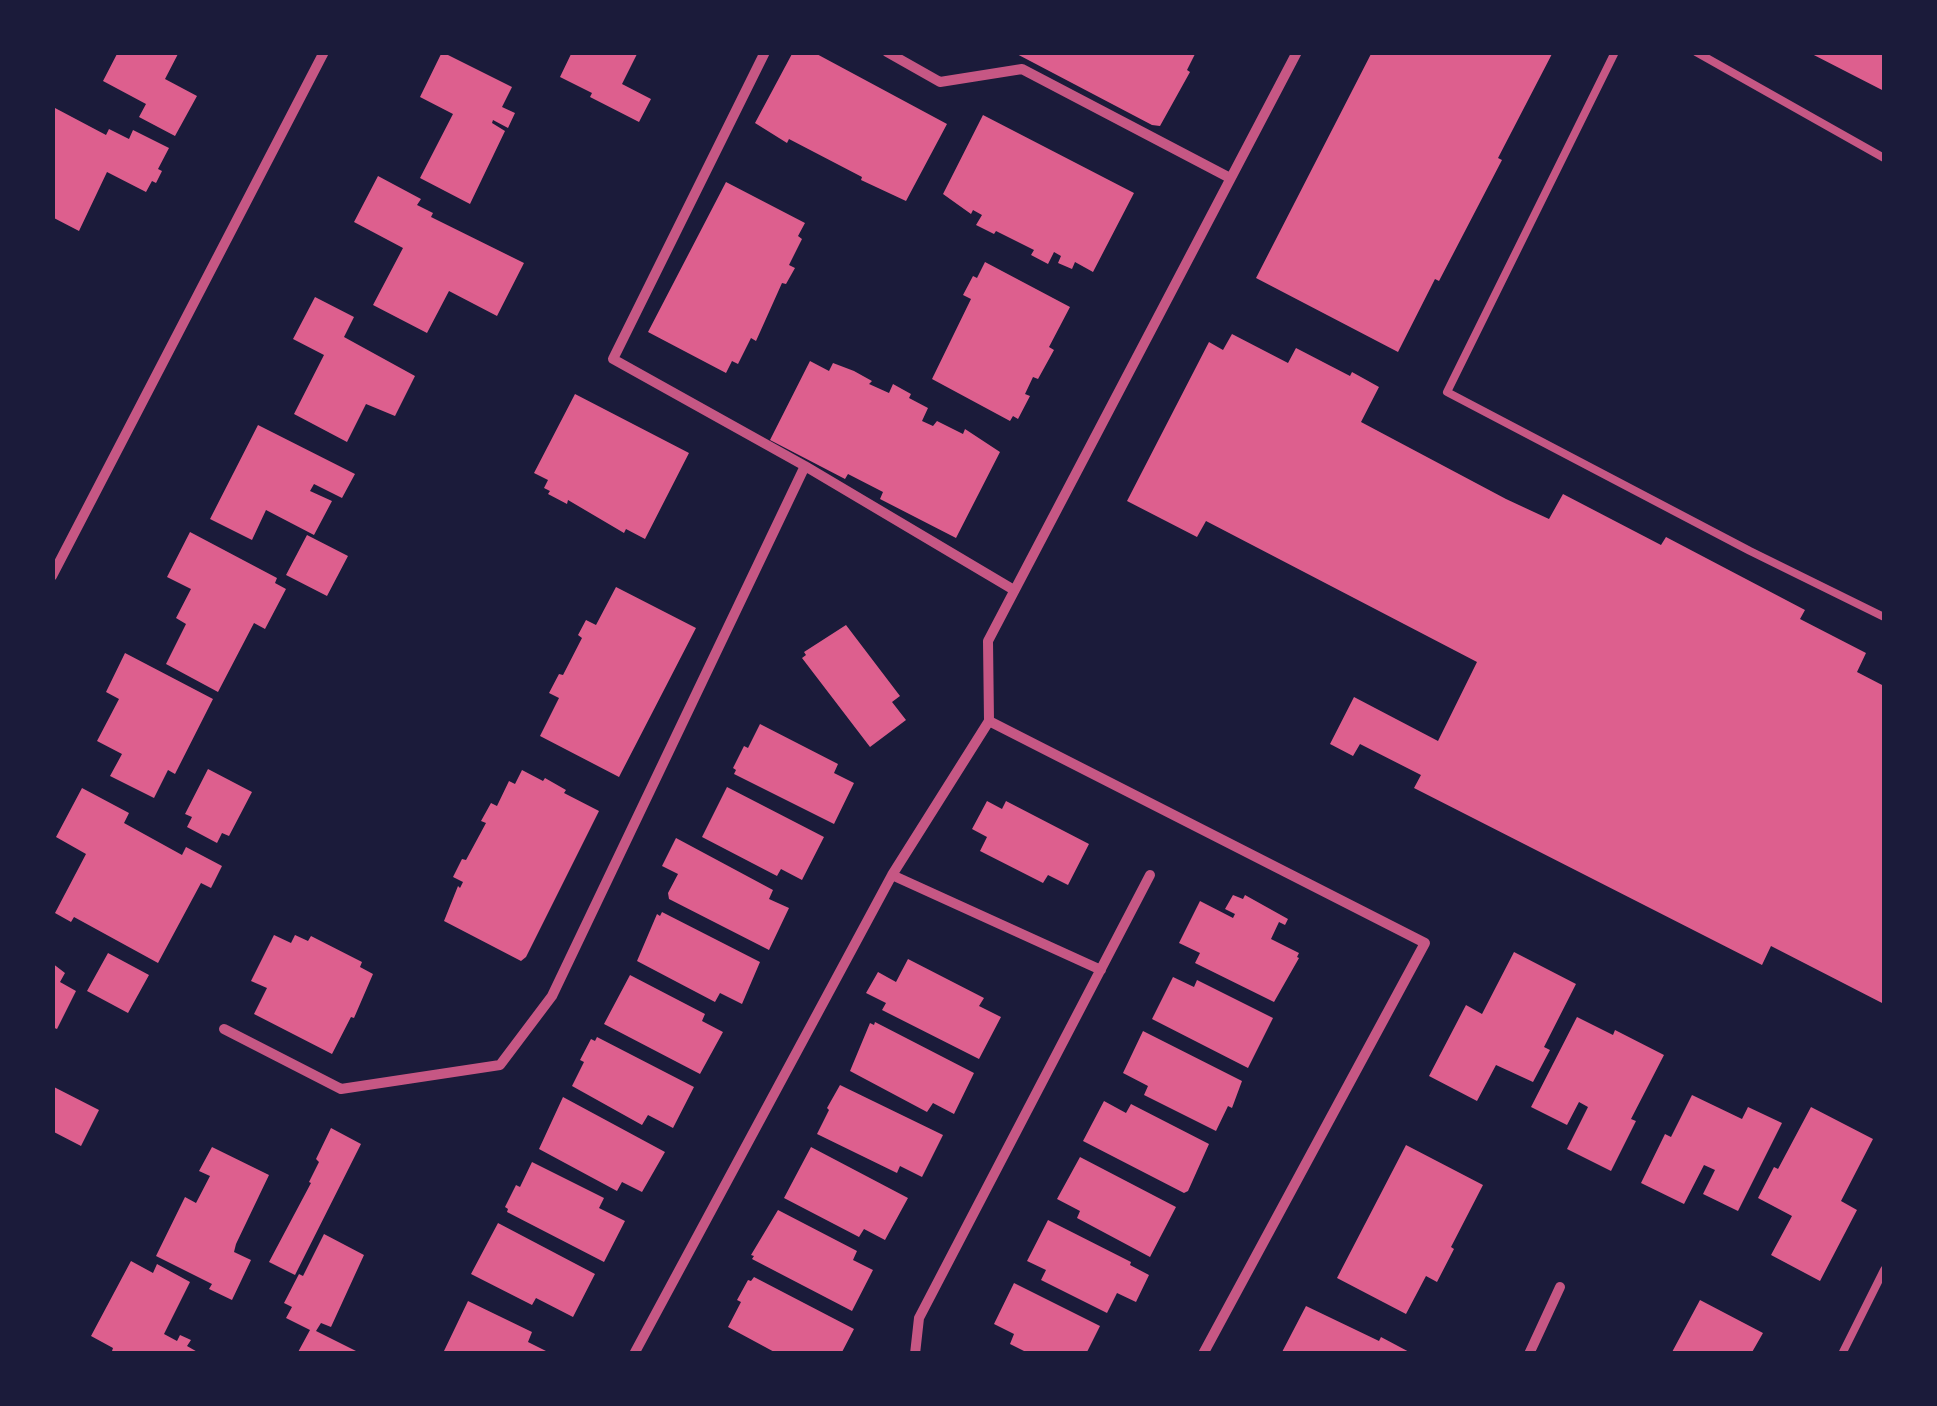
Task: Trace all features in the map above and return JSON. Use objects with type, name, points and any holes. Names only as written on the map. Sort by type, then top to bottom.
[{"type":"street","points":[[52,576],[324,52]]},
{"type":"street","points":[[765,52],[613,359],[805,466],[1014,590]]},
{"type":"street","points":[[888,52],[940,82],[1022,69],[1230,178]]},
{"type":"street","points":[[634,1354],[892,875],[990,721],[988,641],[1298,52]]},
{"type":"street","points":[[224,1028],[342,1089],[500,1065],[552,996],[805,466]]},
{"type":"street","points":[[990,721],[1425,943],[1203,1354]]},
{"type":"street","points":[[892,875],[1101,970]]},
{"type":"street","points":[[915,1354],[918,1318],[1150,876]]},
{"type":"street","points":[[1528,1354],[1560,1287]]},
{"type":"lane","points":[[1615,52],[1446,392],[1884,617]]},
{"type":"lane","points":[[1696,52],[1884,158]]},
{"type":"lane","points":[[1842,1354],[1884,1270]]},
{"type":"building","points":[[118,52],[179,52],[165,79],[197,96],[175,136],[139,117],[146,104],[103,81]]},
{"type":"building","points":[[442,52],[512,87],[502,107],[515,113],[508,128],[493,120],[505,131],[470,204],[420,178],[453,114],[420,97]]},
{"type":"building","points":[[572,52],[638,52],[622,84],[651,99],[639,122],[560,77]]},
{"type":"building","points":[[793,52],[813,52],[947,124],[906,201],[789,139],[787,143],[755,123]]},
{"type":"building","points":[[1013,52],[1196,52],[1187,70],[1190,72],[1160,126]]},
{"type":"building","points":[[1372,52],[1553,52],[1498,158],[1502,160],[1398,352],[1256,278]]},
{"type":"building","points":[[1808,52],[1884,52],[1884,91]]},
{"type":"building","points":[[55,108],[106,135],[109,129],[129,139],[133,130],[169,148],[156,183],[152,181],[146,192],[107,172],[79,231],[52,217]]},
{"type":"building","points":[[983,115],[1134,193],[1093,272],[1075,262],[1072,269],[1058,263],[1061,256],[1054,252],[1048,264],[1031,255],[1034,250],[976,225],[982,215],[973,210],[971,214],[943,194]]},
{"type":"building","points":[[378,176],[421,199],[417,205],[433,213],[431,217],[524,263],[497,316],[449,291],[427,333],[373,305],[403,248],[354,222]]},
{"type":"building","points":[[726,182],[805,223],[789,265],[795,268],[786,284],[782,283],[756,341],[751,338],[738,364],[732,361],[726,373],[648,332]]},
{"type":"building","points":[[985,262],[1070,307],[1049,347],[1054,350],[1025,394],[1030,396],[1018,419],[1013,416],[1010,421],[932,379],[971,299],[963,295]]},
{"type":"building","points":[[315,297],[354,317],[344,337],[415,376],[395,416],[366,404],[347,442],[294,414],[324,355],[293,339]]},
{"type":"building","points":[[1232,334],[1288,363],[1296,348],[1379,387],[1361,422],[1506,499],[1549,519],[1563,494],[1661,545],[1666,537],[1805,610],[1800,619],[1866,653],[1857,672],[1884,686],[1884,1004],[1771,946],[1762,965],[1414,788],[1421,775],[1360,744],[1353,756],[1330,744],[1354,697],[1438,741],[1477,662],[1206,521],[1197,537],[1127,501],[1209,342],[1223,350]]},
{"type":"building","points":[[810,361],[829,371],[833,363],[854,371],[872,381],[869,384],[889,393],[893,384],[928,408],[922,421],[933,426],[937,421],[963,434],[965,429],[1000,452],[956,538],[880,499],[883,492],[848,474],[845,479],[770,440]]},
{"type":"building","points":[[575,394],[689,453],[645,539],[626,529],[624,533],[568,500],[567,504],[548,494],[550,491],[544,488],[548,480],[534,473]]},
{"type":"building","points":[[258,425],[355,474],[342,498],[314,484],[310,491],[332,501],[314,535],[266,510],[252,540],[210,519]]},
{"type":"building","points":[[190,532],[277,578],[275,583],[286,589],[265,629],[254,623],[218,692],[166,664],[186,624],[176,618],[191,589],[167,577]]},
{"type":"building","points":[[307,535],[348,556],[327,596],[286,575]]},
{"type":"building","points":[[616,587],[696,628],[619,777],[540,736],[559,698],[549,693],[582,638],[578,635],[586,620],[596,625]]},
{"type":"building","points":[[846,625],[900,696],[892,702],[906,720],[870,747],[802,658],[804,652]]},
{"type":"building","points":[[125,653],[213,699],[175,774],[168,770],[154,798],[110,776],[122,754],[97,741],[119,699],[106,692]]},
{"type":"building","points":[[760,724],[838,764],[834,773],[854,783],[834,824],[734,774],[744,746],[748,748]]},
{"type":"building","points":[[208,769],[252,792],[229,836],[222,833],[217,843],[187,827],[192,817],[185,814]]},
{"type":"building","points":[[522,770],[543,781],[545,778],[599,811],[521,961],[444,921],[463,882],[453,877],[486,823],[481,821],[491,803],[497,806],[509,781],[515,784]]},
{"type":"building","points":[[727,787],[824,837],[802,880],[781,869],[777,876],[702,837]]},
{"type":"building","points":[[82,788],[129,813],[124,823],[182,855],[186,847],[222,866],[211,888],[201,883],[158,963],[74,917],[71,922],[55,913],[86,854],[56,837]]},
{"type":"building","points":[[987,801],[1002,809],[1006,801],[1089,844],[1068,885],[1048,875],[1043,883],[980,851],[987,837],[972,829]]},
{"type":"building","points":[[676,838],[773,890],[769,899],[789,908],[769,950],[669,899],[678,874],[662,866]]},
{"type":"building","points":[[1233,895],[1243,899],[1245,895],[1288,919],[1285,925],[1279,922],[1271,939],[1299,953],[1299,958],[1274,1002],[1195,963],[1200,953],[1179,943],[1200,901],[1233,918],[1235,914],[1225,909]]},
{"type":"building","points":[[662,912],[760,962],[742,1004],[720,993],[715,1002],[637,961],[657,914]]},
{"type":"building","points":[[274,935],[291,943],[295,935],[308,941],[311,936],[362,962],[360,967],[373,974],[354,1018],[351,1017],[332,1054],[254,1014],[267,988],[251,981]]},
{"type":"building","points":[[1514,952],[1576,984],[1544,1047],[1550,1050],[1533,1082],[1496,1065],[1477,1101],[1429,1076],[1466,1005],[1482,1014]]},
{"type":"building","points":[[108,953],[149,975],[128,1013],[87,991]]},
{"type":"building","points":[[908,959],[984,998],[979,1006],[1001,1017],[979,1059],[882,1010],[886,1003],[866,993],[878,972],[896,982]]},
{"type":"building","points":[[52,963],[65,973],[60,982],[76,991],[57,1029],[52,1027]]},
{"type":"building","points":[[630,975],[705,1014],[702,1021],[723,1032],[700,1074],[604,1024]]},
{"type":"building","points":[[1173,977],[1194,987],[1197,980],[1273,1018],[1248,1068],[1152,1019]]},
{"type":"building","points":[[1577,1017],[1613,1035],[1615,1030],[1664,1055],[1631,1119],[1636,1121],[1611,1171],[1567,1149],[1588,1107],[1579,1102],[1567,1125],[1531,1107]]},
{"type":"building","points":[[875,1022],[974,1073],[954,1114],[933,1103],[927,1112],[850,1071],[870,1023]]},
{"type":"building","points":[[1143,1031],[1242,1081],[1232,1108],[1228,1106],[1216,1131],[1144,1095],[1148,1086],[1123,1073]]},
{"type":"building","points":[[597,1037],[694,1087],[673,1128],[648,1115],[642,1125],[572,1086],[584,1062],[580,1060],[591,1039],[595,1041]]},
{"type":"building","points":[[840,1085],[943,1135],[922,1177],[900,1166],[897,1173],[817,1134]]},
{"type":"building","points":[[52,1086],[99,1110],[81,1146],[52,1131]]},
{"type":"building","points":[[1692,1095],[1742,1119],[1748,1107],[1782,1123],[1738,1211],[1703,1194],[1715,1170],[1704,1165],[1684,1204],[1641,1183],[1665,1134],[1671,1137]]},
{"type":"building","points":[[563,1097],[665,1152],[642,1192],[622,1182],[617,1191],[539,1149]]},
{"type":"building","points":[[1104,1101],[1126,1113],[1131,1104],[1209,1144],[1188,1191],[1184,1193],[1083,1141]]},
{"type":"building","points":[[1811,1107],[1873,1139],[1841,1201],[1857,1210],[1820,1281],[1771,1255],[1792,1216],[1758,1198]]},
{"type":"building","points":[[331,1128],[361,1144],[295,1275],[269,1262],[311,1183],[319,1162],[316,1159]]},
{"type":"building","points":[[1406,1145],[1483,1185],[1437,1282],[1426,1276],[1406,1314],[1337,1278]]},
{"type":"building","points":[[212,1147],[269,1175],[236,1244],[234,1252],[251,1260],[232,1300],[209,1289],[212,1284],[156,1256],[185,1197],[196,1203],[210,1176],[199,1171]]},
{"type":"building","points":[[811,1147],[908,1198],[885,1240],[864,1229],[859,1237],[784,1198]]},
{"type":"building","points":[[1080,1157],[1176,1207],[1150,1257],[1077,1218],[1080,1211],[1057,1199]]},
{"type":"building","points":[[532,1162],[604,1198],[599,1208],[625,1221],[604,1262],[507,1212],[505,1207],[516,1185],[520,1187]]},
{"type":"building","points":[[778,1210],[857,1251],[853,1260],[873,1270],[852,1311],[752,1259]]},
{"type":"building","points":[[1048,1220],[1149,1275],[1136,1302],[1117,1293],[1107,1313],[1041,1280],[1046,1270],[1027,1261]]},
{"type":"building","points":[[498,1223],[595,1274],[573,1317],[536,1298],[532,1305],[471,1274]]},
{"type":"building","points":[[324,1234],[364,1255],[331,1327],[321,1323],[316,1331],[356,1351],[354,1354],[297,1354],[310,1330],[286,1318],[292,1307],[284,1303]]},
{"type":"building","points":[[131,1261],[153,1273],[157,1264],[190,1282],[164,1334],[177,1341],[180,1335],[191,1340],[187,1346],[201,1354],[111,1354],[113,1348],[91,1336]]},
{"type":"building","points":[[754,1277],[854,1329],[841,1354],[778,1354],[728,1327],[741,1302],[737,1300],[748,1280]]},
{"type":"building","points":[[1014,1283],[1100,1326],[1086,1354],[1030,1354],[1010,1344],[1014,1334],[994,1324]]},
{"type":"building","points":[[1700,1300],[1763,1333],[1751,1354],[1671,1354]]},
{"type":"building","points":[[468,1301],[532,1332],[528,1342],[552,1354],[444,1351]]},
{"type":"building","points":[[1306,1306],[1379,1341],[1381,1337],[1413,1354],[1281,1354]]}]
